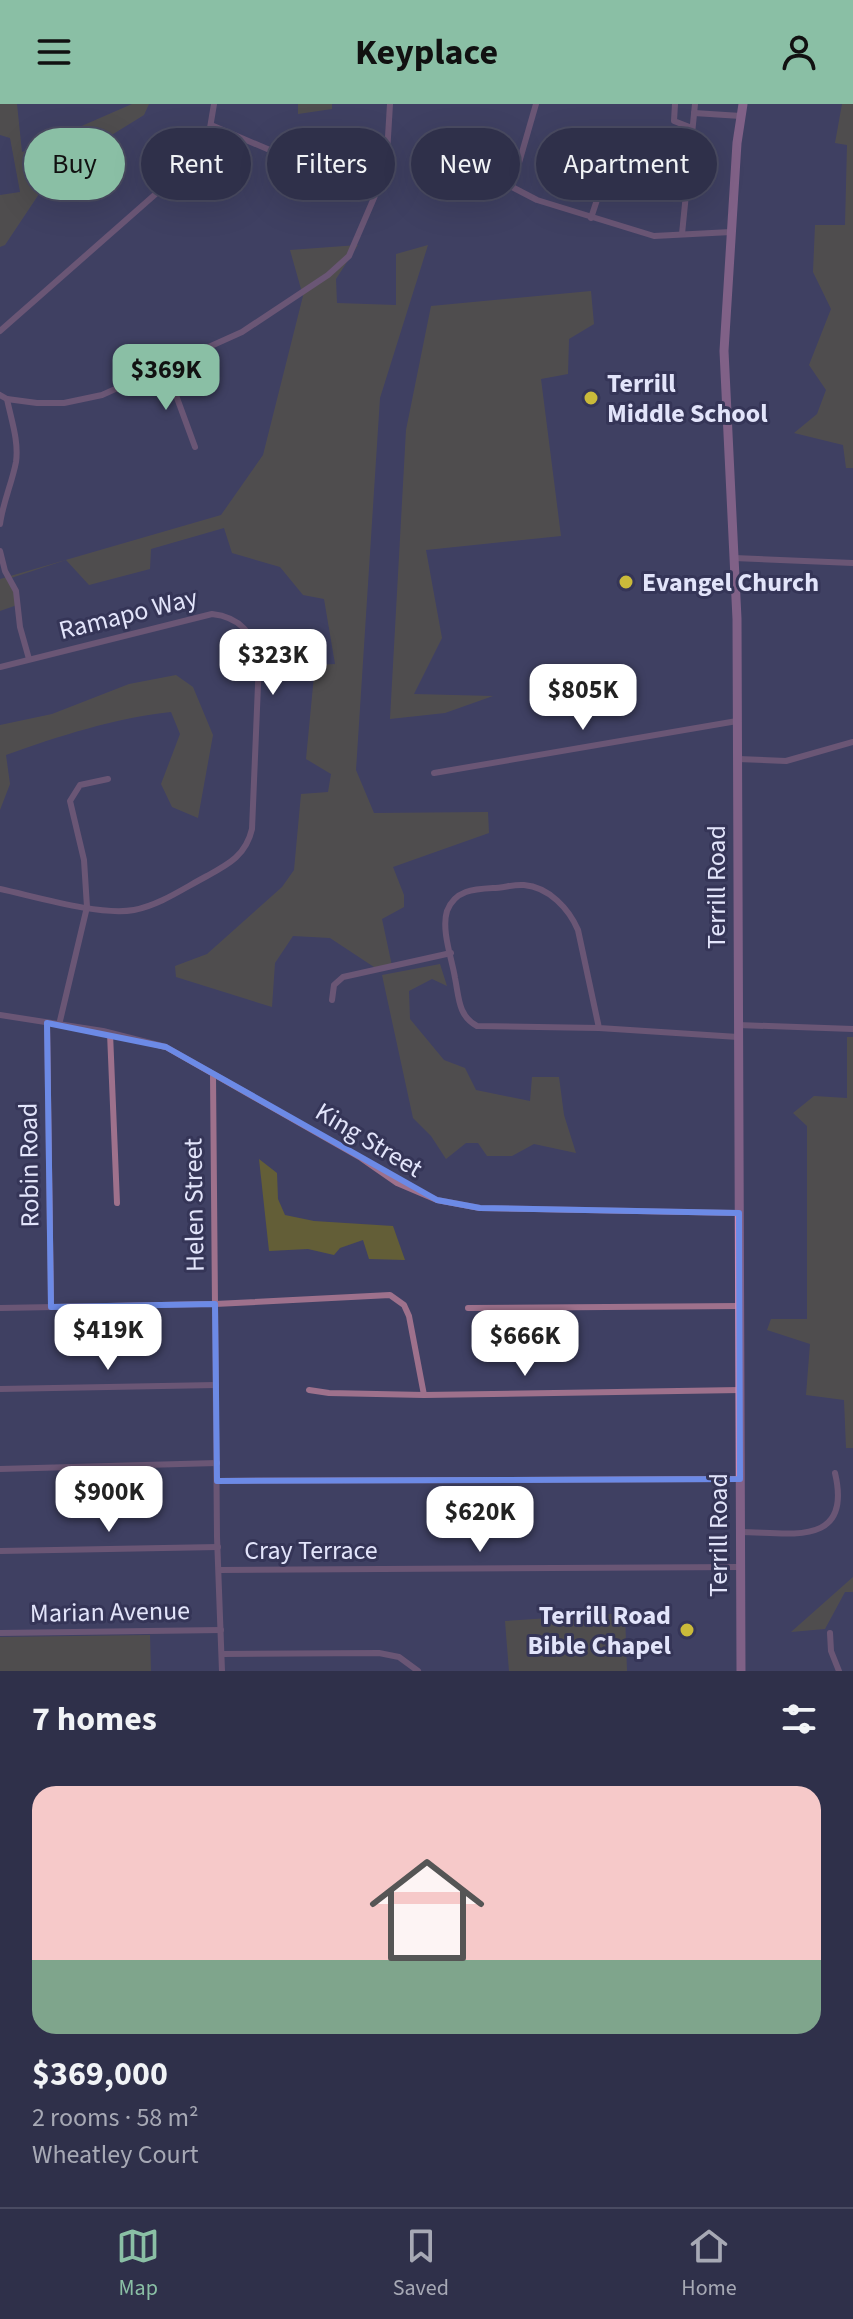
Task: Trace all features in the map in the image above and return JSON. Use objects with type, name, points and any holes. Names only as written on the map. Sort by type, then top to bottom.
[{"type":"street","points":[[0,331],[192,162],[209,134],[214,104]]},
{"type":"street","points":[[388,128],[390,104]]},
{"type":"street","points":[[536,104],[512,187],[537,200],[654,236],[731,232]]},
{"type":"street","points":[[675,104],[674,121],[692,128],[695,104]]},
{"type":"street","name":"Terrill Road","points":[[741,1671],[738,759],[734,558],[724,351],[737,143],[743,104]]},
{"type":"street","points":[[694,113],[741,116]]},
{"type":"street","points":[[211,125],[267,149]]},
{"type":"street","points":[[0,524],[3,501],[16,461],[16,439],[4,397],[37,403],[64,403],[102,395],[242,332],[328,275],[349,256],[373,200]]},
{"type":"street","points":[[591,218],[597,200]]},
{"type":"street","points":[[682,234],[685,200]]},
{"type":"street","points":[[166,368],[195,447]]},
{"type":"street","points":[[0,551],[5,571],[16,591],[20,627],[29,659]]},
{"type":"street","points":[[734,558],[853,563]]},
{"type":"street","name":"Ramapo Way","points":[[0,667],[212,614],[232,619],[241,625],[254,641],[259,655],[252,829],[242,853],[226,866],[144,907],[109,911],[0,889]]},
{"type":"street","points":[[434,773],[737,721]]},
{"type":"street","points":[[738,759],[786,761],[853,742]]},
{"type":"street","points":[[59,1025],[87,907],[84,860],[70,801],[80,785],[108,779]]},
{"type":"street","points":[[599,1028],[578,930],[567,910],[545,892],[523,885],[478,888],[463,893],[452,902],[446,915],[451,953],[461,1010],[472,1023],[489,1028],[599,1028],[738,1037]]},
{"type":"street","points":[[332,1000],[334,985],[343,977],[451,953]]},
{"type":"street","name":"King Street","points":[[0,1015],[110,1033],[166,1047],[361,1158],[397,1183],[437,1200],[480,1208],[739,1213]]},
{"type":"street","name":"Robin Road","points":[[47,1023],[51,1307]]},
{"type":"street","points":[[738,1025],[853,1029]]},
{"type":"street","points":[[110,1033],[117,1203]]},
{"type":"street","name":"Helen Street","points":[[213,1075],[222,1671]]},
{"type":"street","points":[[0,1308],[215,1304],[379,1294],[396,1298],[407,1310],[424,1395]]},
{"type":"street","points":[[468,1308],[739,1306]]},
{"type":"street","points":[[0,1389],[216,1385]]},
{"type":"street","points":[[309,1390],[424,1395],[740,1390]]},
{"type":"street","points":[[0,1469],[217,1463]]},
{"type":"street","points":[[740,1532],[815,1532],[832,1528],[844,1508],[843,1489],[835,1473]]},
{"type":"street","points":[[217,1481],[740,1479]]},
{"type":"street","points":[[0,1551],[218,1547]]},
{"type":"street","name":"Cray Terrace","points":[[219,1570],[740,1567]]},
{"type":"street","name":"Marian Avenue","points":[[0,1633],[221,1630]]},
{"type":"street","points":[[830,1633],[831,1651],[839,1671]]},
{"type":"street","points":[[222,1654],[379,1653],[399,1657],[418,1671]]},
{"type":"highlighted area","points":[[47,1023],[166,1047],[437,1200],[480,1208],[739,1213],[740,1479],[217,1481],[215,1304],[51,1307]]},
{"type":"shaded area","points":[[0,104],[17,104],[24,151],[24,200],[35,200],[5,245],[0,247],[0,195],[20,192],[10,138],[0,135]]},
{"type":"shaded area","points":[[132,104],[149,104],[144,115],[123,128],[77,128]]},
{"type":"shaded area","points":[[298,104],[332,104],[332,109],[298,114]]},
{"type":"shaded area","points":[[842,104],[853,104],[853,468],[846,468],[843,445],[794,433],[817,414],[826,390],[809,365],[831,309],[813,272],[815,225],[845,225],[847,145],[835,143]]},
{"type":"shaded area","points":[[358,245],[336,279],[337,303],[396,305],[396,254],[428,245],[380,398],[356,770],[374,813],[488,812],[489,833],[393,867],[404,895],[404,907],[382,919],[392,966],[377,969],[330,938],[293,936],[275,963],[272,1007],[176,977],[175,966],[207,954],[282,887],[294,870],[301,794],[328,792],[331,774],[306,759],[315,665],[335,664],[324,599],[303,595],[280,567],[232,553],[224,528],[151,549],[150,569],[89,585],[66,560],[11,578],[20,604],[0,611],[0,579],[221,515],[263,455],[303,296],[290,250]]},
{"type":"shaded area","points":[[591,291],[594,324],[569,339],[568,374],[541,379],[561,536],[426,550],[442,638],[414,694],[493,696],[445,713],[390,719],[406,430],[431,306]]},
{"type":"shaded area","points":[[176,675],[193,687],[213,735],[198,818],[172,807],[161,784],[180,734],[171,712],[87,729],[6,755],[10,784],[0,810],[0,725],[52,714],[129,684]]},
{"type":"shaded area","points":[[440,964],[447,986],[432,979],[409,991],[410,1019],[444,1060],[465,1068],[476,1090],[530,1101],[532,1077],[559,1077],[564,1115],[576,1153],[534,1144],[512,1156],[487,1156],[478,1143],[466,1143],[446,1159],[431,1136],[413,1118],[382,975]]},
{"type":"shaded area","points":[[847,1037],[853,1037],[853,1448],[846,1448],[844,1400],[806,1395],[810,1344],[767,1330],[771,1319],[807,1319],[807,1126],[793,1113],[814,1096],[847,1098]]},
{"type":"shaded area","points":[[259,1159],[277,1173],[278,1199],[285,1215],[314,1221],[393,1226],[405,1260],[369,1259],[363,1240],[340,1248],[334,1255],[308,1249],[269,1251]]},
{"type":"shaded area","points":[[853,1577],[853,1592],[845,1592],[825,1629],[791,1632]]},
{"type":"shaded area","points":[[625,1613],[627,1671],[509,1671],[505,1621]]},
{"type":"shaded area","points":[[150,1635],[151,1671],[0,1671],[0,1637]]},
{"type":"place","name":"Terrill Middle School","points":[[591,398]]},
{"type":"place","name":"Evangel Church","points":[[626,582]]},
{"type":"place","name":"Terrill Road Bible Chapel","points":[[687,1630]]}]
